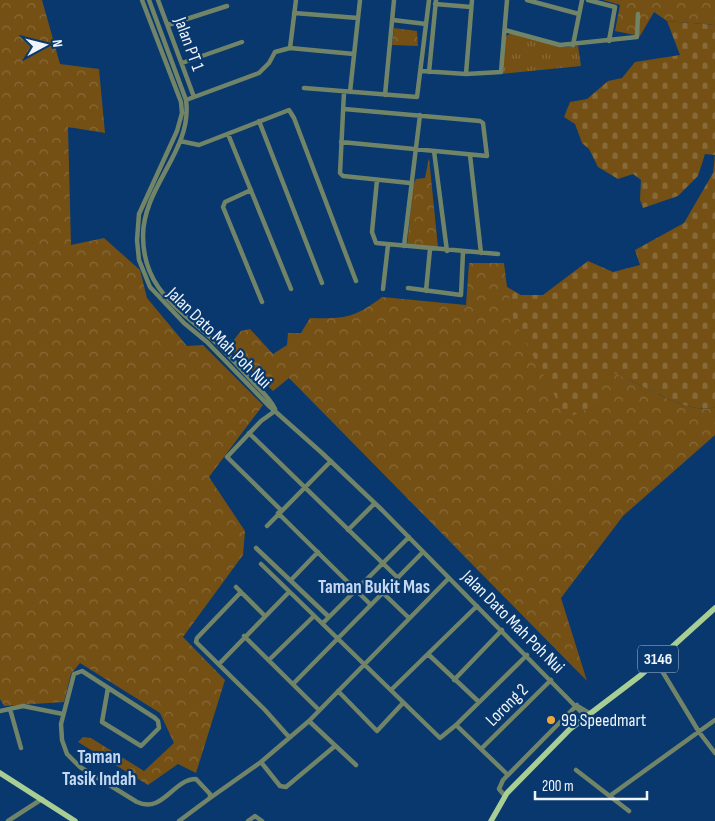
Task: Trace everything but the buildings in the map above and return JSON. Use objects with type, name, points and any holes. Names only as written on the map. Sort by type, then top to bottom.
[{"type":"main road","name":"3146","points":[[491,821],[505,796],[587,714],[656,661],[715,608]]},
{"type":"main road","points":[[0,773],[75,821]]},
{"type":"street","name":"Jalan Dato Mah Poh Nui","points":[[142,0],[181,106],[181,120],[177,131],[139,214],[137,240],[140,266],[150,287],[165,305],[207,342],[276,411],[331,462],[587,714]]},
{"type":"street","name":"Jalan Dato Mah Poh Nui","points":[[149,0],[187,103],[183,134],[145,215],[143,239],[148,268],[155,284],[169,301],[229,356],[271,402],[276,411]]},
{"type":"street","name":"Jalan PT 1","points":[[158,0],[194,97]]},
{"type":"street","points":[[290,48],[296,0]]},
{"type":"street","points":[[360,0],[354,54],[344,109],[340,173],[343,176],[410,183]]},
{"type":"street","points":[[385,95],[394,0]]},
{"type":"street","points":[[466,74],[472,0]]},
{"type":"street","points":[[422,71],[466,74],[501,72],[507,0]]},
{"type":"street","points":[[527,0],[579,14]]},
{"type":"street","points":[[573,45],[582,0]]},
{"type":"street","points":[[588,0],[615,7],[609,40]]},
{"type":"street","points":[[304,88],[417,96],[422,71],[429,1],[471,7]]},
{"type":"street","points":[[429,72],[436,2]]},
{"type":"street","points":[[168,25],[227,6]]},
{"type":"street","points":[[294,13],[358,18]]},
{"type":"street","points":[[504,30],[560,46],[573,45],[637,37],[638,14]]},
{"type":"street","points":[[393,20],[426,24]]},
{"type":"street","points":[[182,63],[242,42]]},
{"type":"street","points":[[181,106],[194,97],[259,72],[269,63],[275,52],[290,48],[354,54]]},
{"type":"street","points":[[341,142],[487,156],[483,123],[420,115],[344,109]]},
{"type":"street","points":[[180,140],[199,145],[284,110],[292,113],[356,281]]},
{"type":"street","points":[[404,246],[410,183],[414,179],[420,115]]},
{"type":"street","points":[[259,121],[322,283]]},
{"type":"street","points":[[183,134],[186,141]]},
{"type":"street","points":[[228,134],[291,289]]},
{"type":"street","points":[[434,151],[447,251]]},
{"type":"street","points":[[470,155],[481,253]]},
{"type":"street","points":[[377,180],[372,236],[379,245],[498,254]]},
{"type":"street","points":[[251,190],[225,202],[223,206],[262,302]]},
{"type":"street","points":[[383,289],[388,245]]},
{"type":"street","points":[[426,290],[430,249]]},
{"type":"street","points":[[408,288],[461,295],[464,252]]},
{"type":"street","points":[[276,411],[228,455],[228,460],[371,604]]},
{"type":"street","points":[[249,434],[306,487],[398,578]]},
{"type":"street","points":[[267,526],[331,462]]},
{"type":"street","points":[[348,530],[374,504]]},
{"type":"street","points":[[323,623],[408,537]]},
{"type":"street","points":[[256,548],[329,617]]},
{"type":"street","points":[[291,580],[318,552]]},
{"type":"street","points":[[293,684],[423,552]]},
{"type":"street","points":[[261,564],[440,738],[456,725],[526,655]]},
{"type":"street","points":[[178,821],[261,762],[309,721],[449,578]]},
{"type":"street","points":[[236,587],[264,615]]},
{"type":"street","points":[[241,592],[196,640],[289,737]]},
{"type":"street","points":[[219,664],[264,615],[289,592]]},
{"type":"street","points":[[383,593],[409,618]]},
{"type":"street","points":[[392,690],[477,606]]},
{"type":"street","points":[[269,660],[314,616]]},
{"type":"street","points":[[454,680],[502,630]]},
{"type":"street","points":[[244,636],[319,710]]},
{"type":"street","points":[[429,655],[479,702]]},
{"type":"street","points":[[656,661],[699,732],[715,753]]},
{"type":"street","points":[[108,688],[102,722],[138,745],[143,745],[159,728],[158,721],[108,688],[82,671],[76,672],[63,714],[62,740],[72,761],[137,802],[147,805],[157,803],[193,779],[198,780],[210,798]]},
{"type":"street","name":"Lorong 2","points":[[481,749],[551,680]]},
{"type":"street","points":[[338,691],[377,731],[403,703]]},
{"type":"street","points":[[0,711],[27,706],[63,714]]},
{"type":"street","points":[[505,796],[499,789],[508,775],[578,706]]},
{"type":"street","points":[[10,708],[21,748]]},
{"type":"street","points":[[611,795],[715,720]]},
{"type":"street","points":[[309,721],[356,765]]},
{"type":"street","points":[[456,725],[508,775]]},
{"type":"street","points":[[261,762],[280,786],[286,787],[335,746]]},
{"type":"street","points":[[576,770],[611,795],[628,811]]},
{"type":"street","points":[[8,821],[42,799]]},
{"type":"street","points":[[248,821],[255,816],[262,821]]},
{"type":"green space","points":[[0,0],[42,0],[60,64],[99,69],[105,133],[68,127],[71,245],[104,238],[140,270],[147,298],[187,346],[203,345],[263,405],[209,477],[245,531],[243,555],[183,637],[225,680],[196,773],[178,764],[148,785],[78,742],[83,737],[91,738],[144,771],[174,743],[160,713],[80,663],[71,674],[64,702],[4,706],[0,699]]},
{"type":"green space","points":[[603,0],[715,0],[715,25],[667,21],[654,12],[640,36],[615,31],[620,5]]},
{"type":"green space","points":[[667,21],[715,25],[715,155],[705,154],[698,176],[678,196],[643,208],[640,200],[641,180],[633,174],[618,179],[598,167],[589,149],[582,143],[575,124],[564,117],[570,102],[587,99],[608,81],[622,78],[635,62],[680,55]]},
{"type":"green space","points":[[394,28],[417,31],[418,46],[392,45]]},
{"type":"green space","points":[[511,33],[561,47],[578,46],[581,66],[501,74],[505,37]]},
{"type":"green space","points":[[715,155],[715,407],[702,409],[688,406],[603,370],[597,404],[567,418],[514,321],[507,287],[521,295],[543,295],[588,261],[613,272],[640,265],[635,250],[684,223],[713,173]]},
{"type":"green space","points":[[429,158],[438,247],[407,245],[413,185],[416,179],[425,178]]},
{"type":"green space","points":[[469,263],[504,263],[507,287],[602,369],[688,406],[702,409],[715,407],[715,435],[623,516],[561,598],[587,681],[289,378],[273,391],[228,347],[241,331],[250,329],[273,354],[287,345],[288,333],[301,333],[310,318],[349,316],[373,304],[382,297],[466,305]]},
{"type":"place","name":"99 Speedmart","points":[[551,720]]},
{"type":"district","name":"Taman Bukit Mas","points":[[374,587]]},
{"type":"district","name":"Taman Tasik Indah","points":[[99,768]]}]
